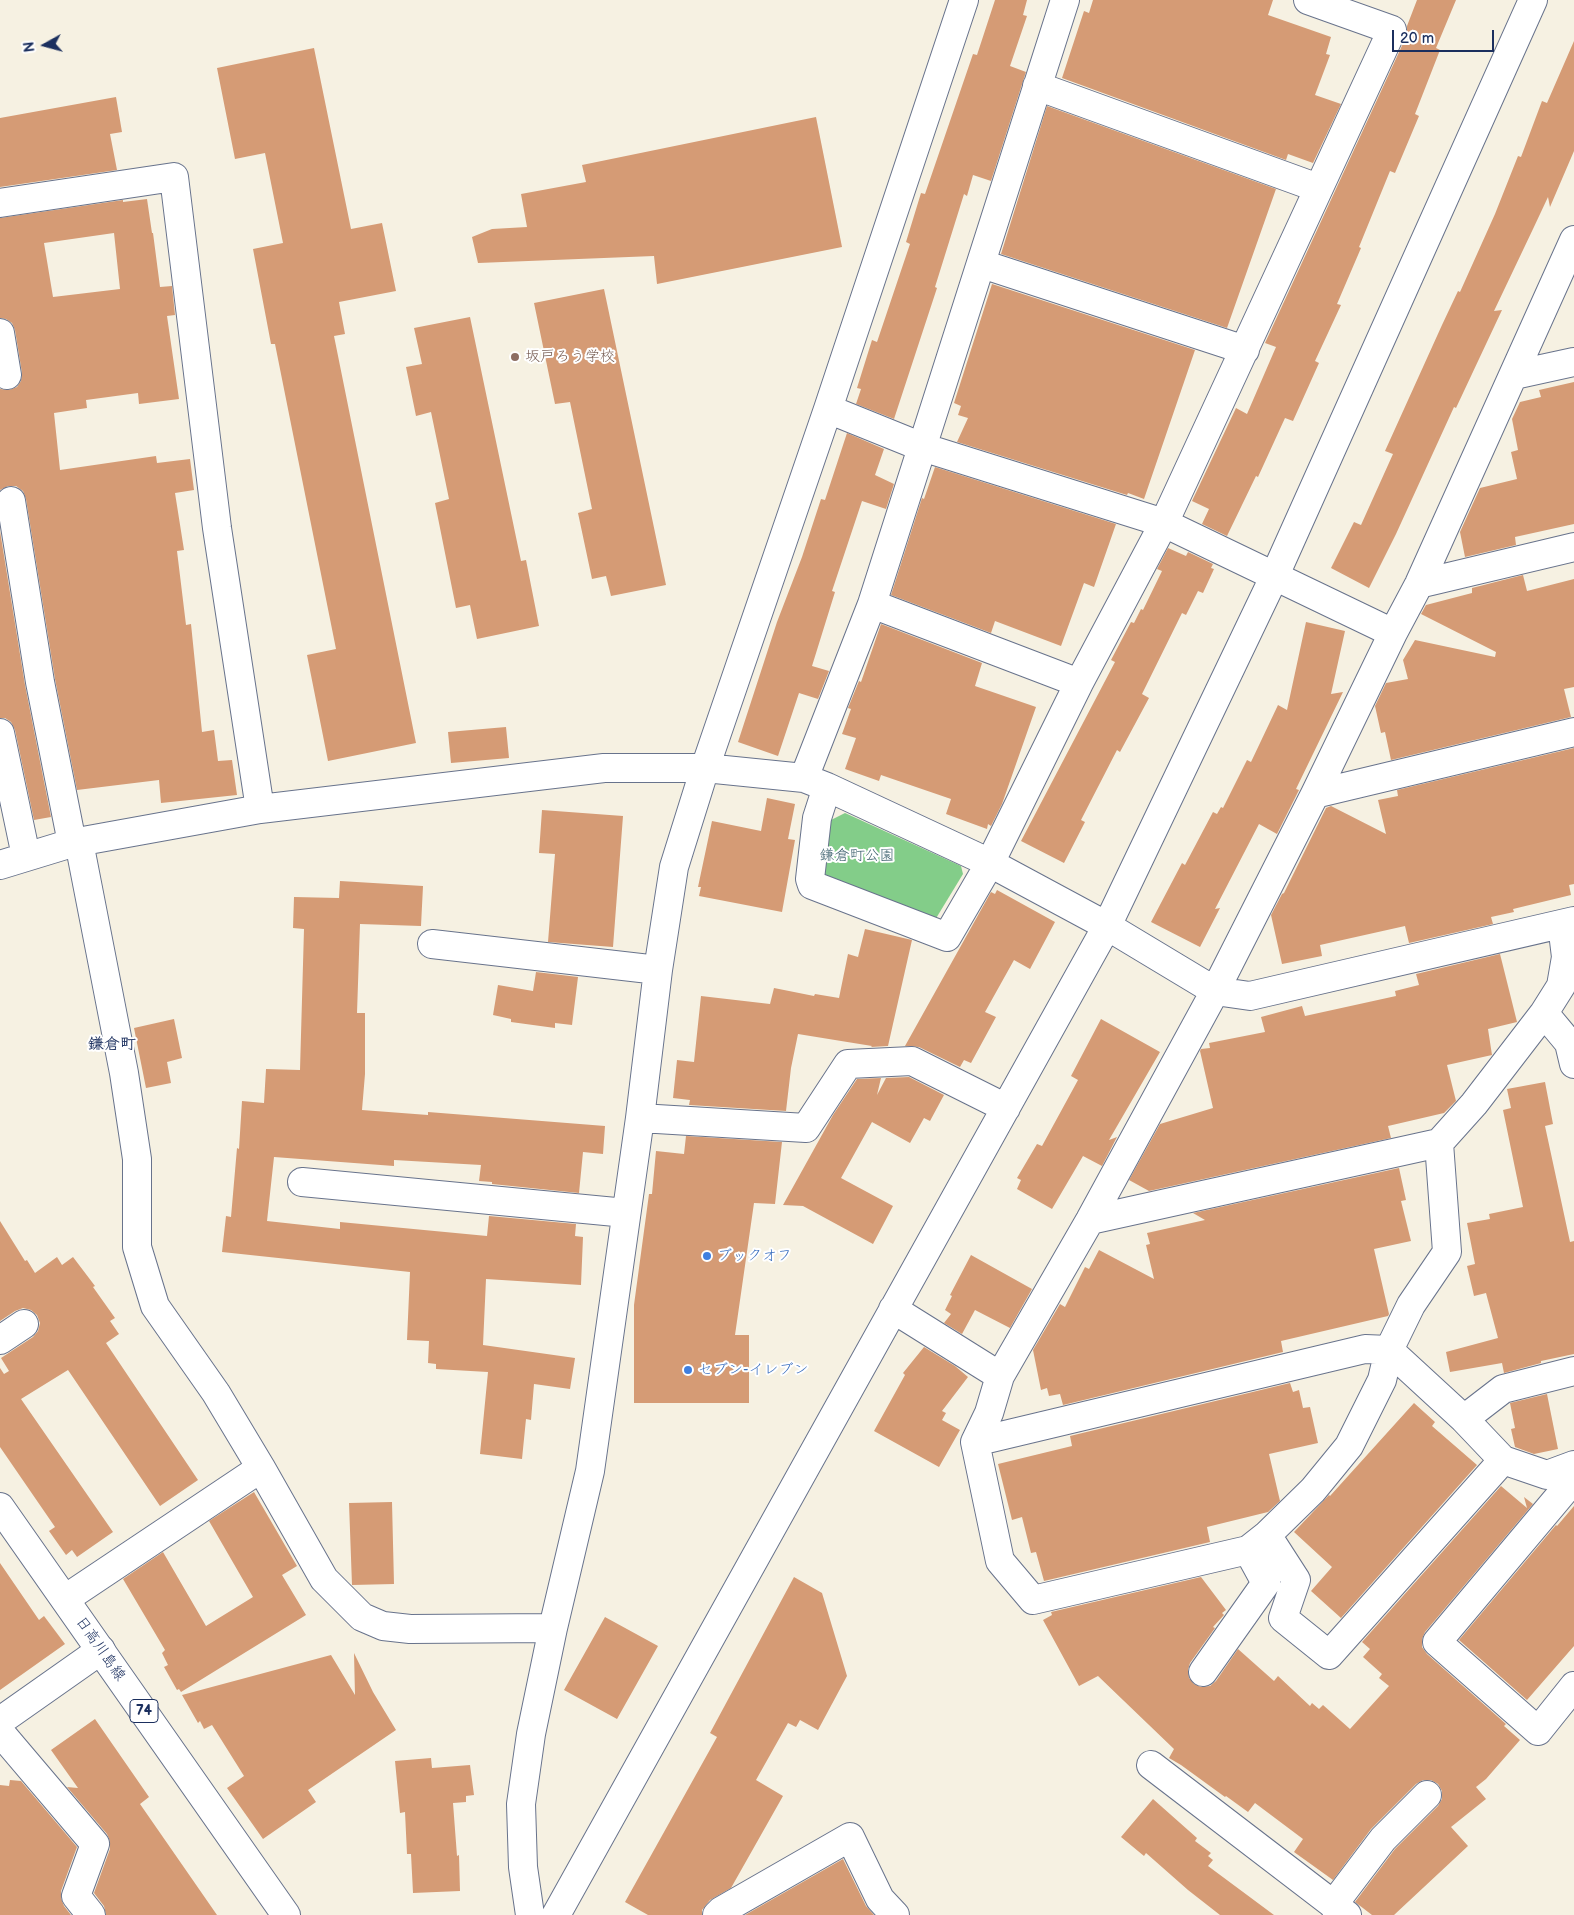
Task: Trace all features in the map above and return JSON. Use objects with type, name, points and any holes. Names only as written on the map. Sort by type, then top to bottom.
[{"type":"street","points":[[530,1915],[523,1867],[522,1804],[531,1734],[553,1628],[590,1471],[640,1118],[658,970],[674,867],[705,768],[828,409],[964,0]]},
{"type":"street","points":[[1065,0],[816,782],[817,818],[810,879],[812,885],[947,937],[990,863],[1079,683],[1164,523],[1392,30],[1308,0]]},
{"type":"street","points":[[556,1915],[1107,926],[1274,575],[1534,0]]},
{"type":"street","points":[[1038,86],[1318,188]]},
{"type":"street","points":[[0,203],[174,177],[217,528],[260,809]]},
{"type":"street","points":[[1439,1143],[1447,1252],[1411,1305],[1389,1350],[1382,1380],[1349,1446],[1313,1490],[1257,1543],[1033,1600],[1000,1562],[975,1442],[989,1413],[1000,1376],[1090,1220],[1215,991],[1315,794],[1392,633],[1419,584],[1574,240]]},
{"type":"street","points":[[982,264],[1245,350]]},
{"type":"street","points":[[0,334],[8,375]]},
{"type":"street","points":[[1514,375],[1574,362]]},
{"type":"street","points":[[828,409],[922,447],[1164,523],[1392,633]]},
{"type":"street","points":[[11,501],[40,682],[76,842],[124,1073],[137,1159],[137,1246],[155,1306],[216,1393],[324,1579],[362,1617],[384,1626],[410,1629],[553,1628]]},
{"type":"street","points":[[1419,584],[1574,547]]},
{"type":"street","points":[[872,604],[1079,683]]},
{"type":"street","points":[[1315,794],[1574,732]]},
{"type":"street","points":[[0,733],[26,856]]},
{"type":"street","points":[[0,865],[76,842],[260,809],[604,768],[705,768],[816,782],[990,863],[1107,926],[1215,991],[1250,996],[1568,923],[1566,957],[1561,986],[1544,1012],[1474,1104],[1439,1143],[1090,1220]]},
{"type":"street","points":[[432,944],[658,970]]},
{"type":"street","points":[[1544,1012],[1569,1043],[1574,1064]]},
{"type":"street","points":[[640,1118],[806,1128],[848,1064],[912,1061],[1006,1108]]},
{"type":"street","points":[[302,1182],[626,1213]]},
{"type":"street","points":[[893,1309],[1000,1376]]},
{"type":"street","points":[[0,1340],[24,1324]]},
{"type":"street","points":[[975,1442],[1365,1348],[1389,1350],[1464,1419],[1503,1460],[1547,1475],[1574,1465]]},
{"type":"street","points":[[1464,1419],[1503,1388],[1574,1371]]},
{"type":"street","points":[[1257,1543],[1296,1580],[1282,1618],[1329,1655],[1503,1460]]},
{"type":"street","points":[[65,1599],[261,1468]]},
{"type":"street","points":[[1574,1479],[1437,1642],[1538,1731],[1574,1686]]},
{"type":"street","name":"日高川島線","points":[[5,1524],[65,1599],[286,1915]]},
{"type":"street","points":[[1204,1672],[1266,1583],[1257,1543]]},
{"type":"street","points":[[0,1721],[101,1650]]},
{"type":"street","points":[[0,1732],[95,1844],[76,1896],[91,1915]]},
{"type":"street","points":[[1150,1765],[1340,1910],[1383,1839],[1427,1795]]},
{"type":"street","points":[[717,1915],[850,1837],[880,1900],[895,1915]]},
{"type":"green space","name":"鎌倉町公園","points":[[845,813],[961,866],[963,874],[935,920],[828,881],[821,867],[829,821]]},
{"type":"building","points":[[995,0],[1027,0],[1023,15],[1027,16],[1010,66],[1026,72],[991,181],[973,175],[967,196],[964,194],[935,287],[937,288],[894,419],[856,404],[861,389],[857,388],[872,340],[877,342],[910,244],[906,242],[921,193],[925,194],[973,54],[977,55]]},
{"type":"building","points":[[1093,0],[1273,0],[1268,15],[1331,37],[1326,54],[1330,55],[1315,95],[1341,104],[1313,163],[1288,154],[1286,160],[1062,78],[1084,11],[1089,13]]},
{"type":"building","points":[[1417,0],[1456,0],[1436,48],[1440,50],[1415,114],[1419,116],[1395,173],[1390,171],[1359,247],[1361,248],[1337,304],[1341,305],[1315,361],[1319,363],[1293,421],[1285,418],[1258,477],[1256,476],[1227,536],[1202,524],[1209,509],[1192,501],[1236,408],[1247,414],[1276,347],[1265,343],[1406,37],[1407,26]]},
{"type":"building","points":[[1574,41],[1574,151],[1550,207],[1548,197],[1494,311],[1502,310],[1369,588],[1331,568],[1354,522],[1361,525],[1393,454],[1385,451],[1458,291],[1460,292],[1495,214],[1518,156],[1521,157],[1542,101],[1547,103]]},
{"type":"building","points":[[314,48],[351,229],[382,223],[396,291],[339,302],[345,334],[334,336],[416,743],[328,761],[307,655],[336,649],[275,344],[271,344],[253,249],[283,243],[265,153],[235,159],[217,68]]},
{"type":"building","points":[[116,97],[122,132],[110,134],[117,170],[0,187],[0,118]]},
{"type":"building","points":[[1047,106],[1276,189],[1227,328],[1001,254]]},
{"type":"building","points":[[816,117],[842,247],[657,284],[654,256],[478,263],[472,237],[492,229],[527,227],[521,194],[586,182],[582,165]]},
{"type":"building","points":[[147,199],[160,287],[172,286],[175,315],[167,316],[179,399],[139,404],[138,393],[86,400],[87,408],[54,413],[60,470],[156,456],[157,463],[190,459],[194,490],[175,493],[184,550],[177,551],[186,625],[191,624],[202,732],[214,730],[218,761],[232,760],[237,795],[161,803],[159,780],[77,790],[55,679],[26,499],[23,491],[16,486],[8,486],[0,490],[0,389],[9,390],[17,387],[21,381],[22,373],[15,330],[12,323],[0,318],[0,218],[123,200],[123,202]],"holes":[[[114,233],[120,289],[53,297],[44,243]]]},
{"type":"building","points":[[992,284],[1195,350],[1144,499],[957,442],[968,418],[958,415],[961,406],[954,403]]},
{"type":"building","points":[[604,289],[666,585],[611,596],[606,576],[592,579],[578,513],[592,509],[570,402],[555,404],[534,303]]},
{"type":"building","points":[[470,317],[521,561],[526,560],[539,626],[477,639],[470,605],[456,608],[435,503],[449,499],[431,412],[416,416],[406,367],[422,364],[414,328]]},
{"type":"building","points":[[1574,382],[1574,524],[1515,537],[1516,545],[1465,557],[1460,532],[1480,488],[1517,479],[1511,452],[1518,450],[1512,419],[1520,402],[1541,397],[1539,390]]},
{"type":"building","points":[[847,433],[884,449],[875,475],[894,484],[886,509],[862,501],[832,591],[835,592],[812,666],[829,671],[818,699],[799,693],[778,756],[738,742],[777,622],[802,557],[821,499],[825,500]]},
{"type":"building","points":[[935,467],[1116,524],[1094,587],[1084,583],[1061,646],[995,621],[991,633],[891,595],[922,498],[924,499]]},
{"type":"building","points":[[0,531],[25,685],[51,817],[34,820],[15,730],[11,722],[5,718],[0,718]]},
{"type":"building","points":[[1168,548],[1186,556],[1188,552],[1213,564],[1211,568],[1214,569],[1203,593],[1198,591],[1186,615],[1182,613],[1142,694],[1149,698],[1120,752],[1117,750],[1081,820],[1085,822],[1064,863],[1021,841],[1115,662],[1111,660],[1131,622],[1134,623],[1141,609],[1143,610],[1162,571],[1157,569]]},
{"type":"building","points":[[1523,575],[1527,591],[1574,579],[1574,687],[1564,689],[1571,717],[1391,760],[1385,732],[1381,733],[1375,706],[1386,683],[1408,679],[1403,660],[1415,640],[1495,657],[1496,652],[1421,614],[1426,605],[1472,593],[1472,588]]},
{"type":"building","points":[[1306,622],[1345,631],[1331,694],[1343,692],[1296,789],[1299,790],[1277,834],[1259,824],[1215,909],[1220,908],[1200,947],[1151,922],[1182,863],[1185,865],[1213,812],[1217,814],[1221,807],[1223,808],[1247,760],[1251,762],[1278,705],[1287,710]]},
{"type":"building","points":[[881,624],[982,663],[975,686],[1036,707],[1002,804],[991,826],[988,824],[987,829],[946,814],[951,799],[881,775],[879,781],[845,769],[856,738],[842,734],[851,709],[848,708],[859,681],[861,682]]},
{"type":"building","points":[[506,727],[509,758],[451,763],[448,732]]},
{"type":"building","points":[[1574,748],[1574,884],[1569,885],[1571,895],[1513,909],[1514,912],[1491,917],[1493,924],[1409,943],[1405,926],[1320,945],[1322,956],[1282,964],[1271,915],[1284,893],[1326,808],[1331,806],[1386,834],[1378,800],[1398,796],[1397,790]]},
{"type":"building","points":[[767,798],[795,804],[788,839],[795,840],[782,912],[699,896],[701,887],[698,887],[712,821],[761,831]]},
{"type":"building","points":[[542,810],[623,816],[613,947],[548,942],[555,854],[539,853]]},
{"type":"building","points":[[340,881],[423,886],[421,926],[360,924],[357,1013],[365,1013],[365,1074],[362,1110],[428,1115],[428,1112],[605,1126],[603,1154],[583,1152],[579,1193],[479,1181],[481,1165],[394,1160],[394,1166],[274,1157],[267,1221],[340,1229],[340,1222],[487,1236],[489,1216],[576,1224],[575,1236],[583,1237],[581,1285],[486,1279],[483,1345],[575,1358],[570,1389],[534,1384],[531,1420],[526,1419],[522,1459],[480,1454],[488,1372],[436,1369],[436,1364],[428,1363],[429,1341],[407,1340],[410,1272],[222,1252],[226,1216],[231,1217],[237,1148],[239,1149],[242,1101],[264,1103],[266,1069],[300,1070],[304,929],[293,928],[294,897],[339,898]]},
{"type":"building","points":[[997,890],[1055,922],[1030,969],[1014,960],[985,1012],[996,1017],[971,1063],[964,1060],[960,1067],[919,1047],[905,1046],[991,892],[995,894]]},
{"type":"building","points":[[865,929],[912,940],[888,1046],[871,1047],[798,1034],[791,1068],[786,1111],[689,1105],[690,1100],[673,1098],[677,1060],[694,1062],[701,996],[770,1004],[774,988],[814,996],[815,994],[839,998],[848,954],[858,957]]},
{"type":"building","points":[[1500,954],[1517,1022],[1488,1029],[1492,1055],[1447,1065],[1456,1101],[1444,1113],[1388,1126],[1391,1138],[1149,1191],[1129,1180],[1160,1124],[1213,1108],[1200,1051],[1201,1049],[1210,1048],[1209,1043],[1265,1032],[1261,1017],[1302,1006],[1305,1016],[1396,996],[1395,991],[1419,985],[1416,974]]},
{"type":"building","points":[[536,972],[578,977],[572,1025],[555,1023],[555,1028],[511,1022],[511,1019],[493,1015],[498,985],[533,991]]},
{"type":"building","points":[[174,1019],[182,1058],[167,1062],[171,1083],[146,1088],[134,1028]]},
{"type":"building","points":[[1101,1019],[1160,1052],[1109,1140],[1117,1137],[1102,1166],[1083,1156],[1052,1209],[1017,1189],[1021,1180],[1017,1178],[1037,1144],[1042,1146],[1078,1080],[1071,1076]]},
{"type":"building","points":[[909,1077],[944,1095],[930,1121],[924,1118],[910,1143],[872,1122],[841,1178],[893,1206],[873,1244],[803,1206],[783,1205],[833,1115],[857,1079],[881,1078],[877,1095],[886,1078]]},
{"type":"building","points":[[1545,1082],[1553,1124],[1545,1126],[1570,1242],[1574,1241],[1574,1354],[1541,1361],[1541,1363],[1504,1373],[1502,1363],[1450,1372],[1446,1352],[1498,1338],[1486,1293],[1474,1296],[1467,1266],[1475,1264],[1467,1223],[1490,1219],[1489,1214],[1523,1207],[1503,1110],[1511,1108],[1507,1089]]},
{"type":"building","points":[[686,1136],[782,1142],[775,1204],[754,1203],[735,1335],[749,1335],[749,1403],[634,1403],[634,1305],[649,1194],[652,1194],[656,1151],[684,1154]]},
{"type":"building","points":[[1399,1168],[1406,1200],[1401,1201],[1411,1241],[1374,1249],[1388,1316],[1281,1341],[1283,1352],[1063,1405],[1060,1394],[1049,1396],[1047,1388],[1041,1390],[1033,1350],[1060,1304],[1065,1307],[1085,1267],[1089,1269],[1099,1250],[1154,1279],[1146,1245],[1150,1244],[1147,1233],[1205,1220],[1193,1213]]},
{"type":"building","points":[[0,1221],[25,1261],[27,1260],[35,1273],[57,1257],[62,1265],[73,1257],[95,1286],[93,1287],[115,1318],[110,1321],[119,1334],[106,1343],[198,1480],[160,1506],[68,1370],[21,1399],[113,1532],[77,1557],[72,1550],[66,1555],[49,1531],[55,1527],[0,1447],[0,1368],[4,1374],[9,1371],[1,1358],[33,1337],[38,1331],[40,1323],[37,1315],[31,1310],[23,1308],[0,1321]]},
{"type":"building","points":[[971,1255],[1032,1289],[1010,1328],[975,1310],[962,1334],[944,1323],[951,1314],[945,1310],[952,1296],[950,1295]]},
{"type":"building","points":[[924,1347],[955,1366],[968,1377],[942,1411],[946,1413],[942,1420],[960,1430],[939,1467],[874,1431],[905,1375],[903,1373]]},
{"type":"building","points":[[1290,1383],[1293,1392],[1299,1390],[1303,1408],[1310,1407],[1318,1443],[1269,1454],[1280,1501],[1268,1512],[1207,1527],[1210,1542],[1044,1581],[1036,1552],[1031,1553],[1022,1517],[1012,1520],[998,1464],[1072,1446],[1070,1436]]},
{"type":"building","points":[[1547,1394],[1558,1449],[1534,1454],[1515,1447],[1511,1429],[1515,1428],[1510,1403]]},
{"type":"building","points":[[1414,1403],[1435,1422],[1432,1426],[1477,1465],[1341,1618],[1311,1591],[1332,1567],[1294,1532],[1330,1496]]},
{"type":"building","points":[[1501,1486],[1527,1508],[1524,1497],[1533,1504],[1425,1632],[1422,1639],[1422,1647],[1427,1654],[1506,1724],[1504,1726],[1520,1740],[1486,1779],[1476,1787],[1486,1799],[1451,1827],[1468,1846],[1394,1915],[1372,1915],[1355,1902],[1395,1849],[1438,1806],[1442,1799],[1442,1791],[1438,1784],[1431,1780],[1423,1780],[1416,1784],[1371,1829],[1333,1880],[1294,1852],[1303,1839],[1255,1803],[1248,1812],[1169,1758],[1174,1749],[1098,1676],[1079,1686],[1043,1620],[1052,1615],[1051,1612],[1201,1577],[1226,1610],[1222,1613],[1224,1615],[1213,1627],[1215,1628],[1190,1663],[1188,1670],[1189,1678],[1194,1684],[1201,1687],[1210,1686],[1216,1681],[1238,1649],[1274,1681],[1278,1676],[1310,1706],[1312,1703],[1319,1709],[1323,1705],[1350,1729],[1389,1686],[1379,1678],[1382,1674],[1363,1657],[1370,1649],[1362,1642]]},
{"type":"building","points":[[254,1492],[297,1566],[282,1575],[306,1615],[181,1692],[179,1689],[177,1690],[164,1667],[168,1665],[162,1653],[165,1650],[123,1579],[163,1552],[206,1626],[253,1597],[209,1521]]},
{"type":"building","points":[[392,1502],[394,1584],[352,1585],[349,1503]]},
{"type":"building","points":[[1574,1506],[1574,1646],[1527,1700],[1459,1640]]},
{"type":"building","points":[[0,1563],[39,1620],[44,1616],[65,1644],[0,1690]]},
{"type":"building","points":[[794,1577],[822,1593],[847,1676],[818,1730],[800,1720],[796,1727],[788,1723],[756,1780],[783,1796],[731,1888],[710,1900],[702,1910],[702,1915],[648,1915],[625,1902],[717,1737],[710,1733]]},
{"type":"building","points":[[605,1617],[658,1646],[617,1719],[564,1690]]},
{"type":"building","points":[[354,1653],[373,1692],[396,1730],[308,1790],[316,1802],[263,1839],[227,1788],[244,1776],[212,1725],[204,1729],[200,1721],[198,1723],[182,1695],[331,1655],[355,1695]]},
{"type":"building","points":[[95,1719],[149,1797],[140,1804],[217,1915],[106,1915],[104,1906],[94,1893],[110,1849],[110,1841],[107,1834],[67,1787],[78,1788],[51,1750]]},
{"type":"building","points":[[431,1758],[432,1768],[470,1765],[474,1795],[466,1796],[466,1802],[453,1803],[457,1856],[459,1855],[460,1891],[413,1893],[411,1854],[407,1854],[405,1812],[400,1813],[395,1761]]},
{"type":"building","points":[[10,1780],[21,1781],[77,1847],[61,1891],[64,1906],[71,1915],[0,1915],[0,1785],[9,1786]]},
{"type":"building","points":[[1153,1799],[1197,1838],[1195,1841],[1211,1853],[1208,1856],[1213,1860],[1208,1866],[1274,1915],[1220,1915],[1146,1853],[1144,1856],[1121,1837]]},
{"type":"building","points":[[843,1859],[866,1906],[874,1915],[745,1915]]},
{"type":"place","name":"坂戸ろう学校","points":[[515,357]]},
{"type":"place","name":"ブックオフ","points":[[707,1256]]},
{"type":"place","name":"セブン-イレブン","points":[[688,1370]]},
{"type":"district","name":"鎌倉町","points":[[112,1045]]}]
